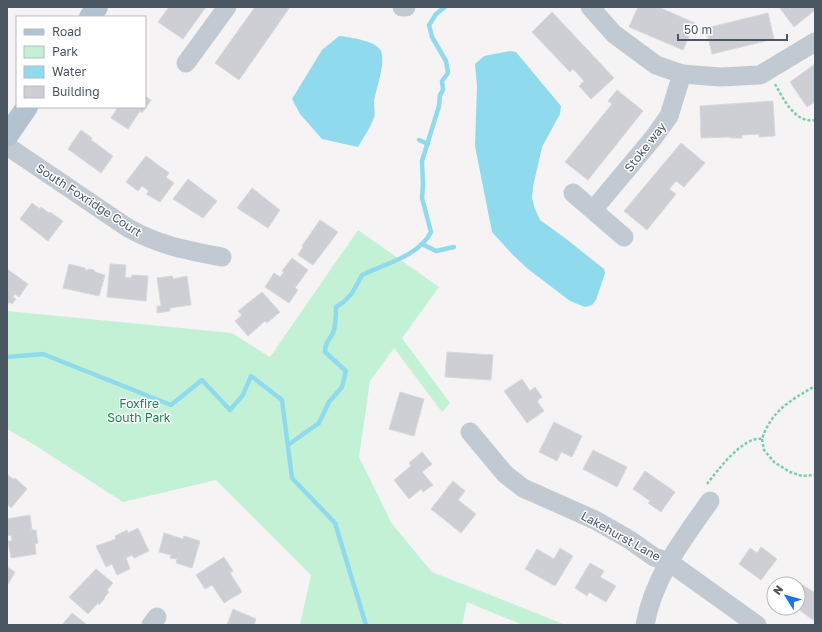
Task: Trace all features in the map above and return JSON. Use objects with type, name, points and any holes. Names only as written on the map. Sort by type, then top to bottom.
[{"type":"main road","points":[[91,16],[97,7]]},
{"type":"main road","points":[[7,136],[26,108]]},
{"type":"street","points":[[186,62],[227,7]]},
{"type":"street","points":[[590,7],[614,34],[650,61],[656,65],[682,74],[720,77],[760,74],[815,42]]},
{"type":"street","name":"Stoke way","points":[[593,210],[654,137],[669,116],[682,74]]},
{"type":"street","name":"South Foxridge Court","points":[[7,146],[128,228],[141,235],[166,245],[187,251],[222,256]]},
{"type":"street","points":[[573,193],[624,238]]},
{"type":"street","name":"Lakehurst Lane","points":[[470,432],[505,474],[524,488],[595,520],[630,540],[654,557],[669,562],[757,625]]},
{"type":"street","points":[[645,625],[654,590],[709,492]]},
{"type":"path","points":[[773,80],[784,100],[793,112],[803,119],[815,120]]},
{"type":"path","points":[[815,386],[790,400],[775,414],[765,429],[762,439],[764,450],[774,462],[784,469],[802,476],[815,475]]},
{"type":"path","points":[[709,492],[718,469],[741,446],[758,438],[762,439]]},
{"type":"green space","name":"Foxfire South Park","points":[[358,230],[439,287],[402,338],[450,403],[442,412],[394,348],[370,381],[359,457],[392,524],[432,572],[566,625],[523,625],[467,602],[462,625],[300,625],[311,575],[216,480],[123,502],[7,429],[7,311],[232,333],[270,357]]},
{"type":"water","points":[[339,36],[369,42],[381,51],[382,56],[382,69],[374,102],[374,118],[358,147],[322,139],[300,114],[292,99],[322,50]]},
{"type":"water","points":[[510,51],[516,52],[561,106],[560,114],[542,147],[532,198],[540,220],[604,269],[605,273],[596,300],[592,305],[585,307],[570,301],[528,269],[492,232],[475,146],[477,86],[475,64],[484,56]]},
{"type":"building","points":[[169,7],[206,7],[183,39],[158,22]]},
{"type":"building","points":[[255,7],[290,7],[239,80],[215,63]]},
{"type":"building","points":[[638,7],[658,7],[695,23],[683,50],[629,27]]},
{"type":"building","points":[[779,7],[815,7],[815,10],[794,27]]},
{"type":"building","points":[[552,12],[614,78],[591,99],[579,86],[584,81],[573,69],[570,72],[532,32]]},
{"type":"building","points":[[768,13],[774,39],[712,54],[706,28]]},
{"type":"building","points":[[815,64],[815,102],[807,107],[790,82]]},
{"type":"building","points":[[617,90],[643,111],[588,180],[565,162],[612,104],[608,101]]},
{"type":"building","points":[[146,97],[151,100],[146,107]]},
{"type":"building","points":[[773,101],[775,136],[759,137],[759,134],[742,135],[742,138],[701,138],[700,106]]},
{"type":"building","points":[[117,108],[145,108],[142,113],[140,111],[128,129],[111,118]]},
{"type":"building","points":[[81,130],[92,138],[91,140],[113,156],[101,173],[68,149]]},
{"type":"building","points":[[681,143],[705,163],[684,187],[676,181],[669,189],[676,194],[647,230],[624,211]]},
{"type":"building","points":[[146,156],[169,173],[166,177],[174,183],[160,202],[146,194],[149,191],[142,186],[138,191],[126,182]]},
{"type":"building","points":[[188,179],[217,201],[203,218],[173,199]]},
{"type":"building","points":[[252,188],[280,210],[268,228],[237,208]]},
{"type":"building","points":[[32,203],[40,209],[41,207],[49,213],[50,212],[63,221],[48,241],[20,219]]},
{"type":"building","points":[[320,220],[338,232],[313,265],[298,255],[303,247],[302,246]]},
{"type":"building","points":[[292,258],[308,270],[295,288],[298,290],[289,303],[265,287],[274,273],[280,277],[284,272],[282,271]]},
{"type":"building","points":[[69,264],[85,268],[85,270],[94,270],[95,272],[105,275],[99,296],[63,288]]},
{"type":"building","points":[[110,264],[126,265],[125,277],[131,278],[132,275],[148,276],[146,301],[107,297]]},
{"type":"building","points":[[7,269],[28,284],[19,297],[15,294],[13,297],[16,299],[12,304],[9,302],[7,306]]},
{"type":"building","points":[[172,276],[173,279],[187,276],[191,305],[170,308],[170,311],[157,313],[157,306],[161,306],[157,278]]},
{"type":"building","points":[[262,292],[280,312],[267,323],[265,321],[248,336],[235,321],[242,315],[238,311]]},
{"type":"building","points":[[447,352],[493,355],[491,380],[445,377]]},
{"type":"building","points":[[522,379],[530,391],[535,387],[542,397],[537,401],[544,411],[527,423],[504,391]]},
{"type":"building","points":[[400,392],[424,399],[414,436],[389,429]]},
{"type":"building","points":[[554,422],[582,436],[572,457],[561,452],[557,461],[539,452]]},
{"type":"building","points":[[593,450],[627,467],[617,487],[583,469]]},
{"type":"building","points":[[422,452],[432,464],[422,472],[433,485],[423,492],[421,489],[409,499],[394,480],[411,466],[409,463]]},
{"type":"building","points":[[645,471],[675,492],[661,512],[648,503],[650,501],[633,489]]},
{"type":"building","points":[[7,474],[13,479],[15,478],[27,489],[11,508],[7,504]]},
{"type":"building","points":[[453,481],[465,491],[458,500],[476,514],[461,533],[431,509]]},
{"type":"building","points":[[30,515],[32,530],[36,530],[38,543],[35,544],[36,554],[11,558],[8,541],[12,541],[11,535],[7,536],[7,519]]},
{"type":"building","points":[[138,528],[149,551],[134,558],[132,555],[126,558],[130,569],[117,575],[112,564],[106,567],[96,546],[116,539],[115,536],[127,530],[128,533]]},
{"type":"building","points":[[164,533],[183,539],[184,536],[200,541],[192,568],[176,563],[177,559],[170,558],[171,555],[159,552]]},
{"type":"building","points":[[761,547],[777,559],[761,580],[739,564],[750,548],[757,553]]},
{"type":"building","points":[[560,548],[573,556],[555,586],[525,569],[537,549],[554,559]]},
{"type":"building","points":[[224,557],[233,571],[230,573],[242,592],[224,603],[212,585],[205,589],[196,575]]},
{"type":"building","points":[[590,563],[604,571],[600,577],[616,586],[606,602],[589,592],[587,596],[575,588]]},
{"type":"building","points":[[7,567],[15,572],[7,586]]},
{"type":"building","points":[[96,569],[113,583],[107,590],[109,592],[105,598],[88,614],[69,597]]},
{"type":"building","points":[[806,587],[815,593],[815,617],[813,620],[806,615]]},
{"type":"building","points":[[233,609],[256,619],[254,625],[227,625]]},
{"type":"building","points":[[72,613],[87,625],[62,625]]},
{"type":"waterway","points":[[288,445],[319,423],[329,402],[342,387],[346,371],[325,352],[326,344],[334,330],[336,307],[349,297],[362,275],[410,253],[426,240],[431,232],[422,198],[422,161],[439,106],[440,95],[443,90],[442,81],[448,73],[446,61],[432,37],[429,25],[436,14],[445,7]]},
{"type":"waterway","points":[[419,140],[428,144]]},
{"type":"waterway","points":[[422,244],[436,251],[454,247]]},
{"type":"waterway","points":[[7,357],[43,354],[171,405],[202,380],[230,410],[243,395],[251,376],[282,400],[292,478],[335,523],[366,625]]}]
